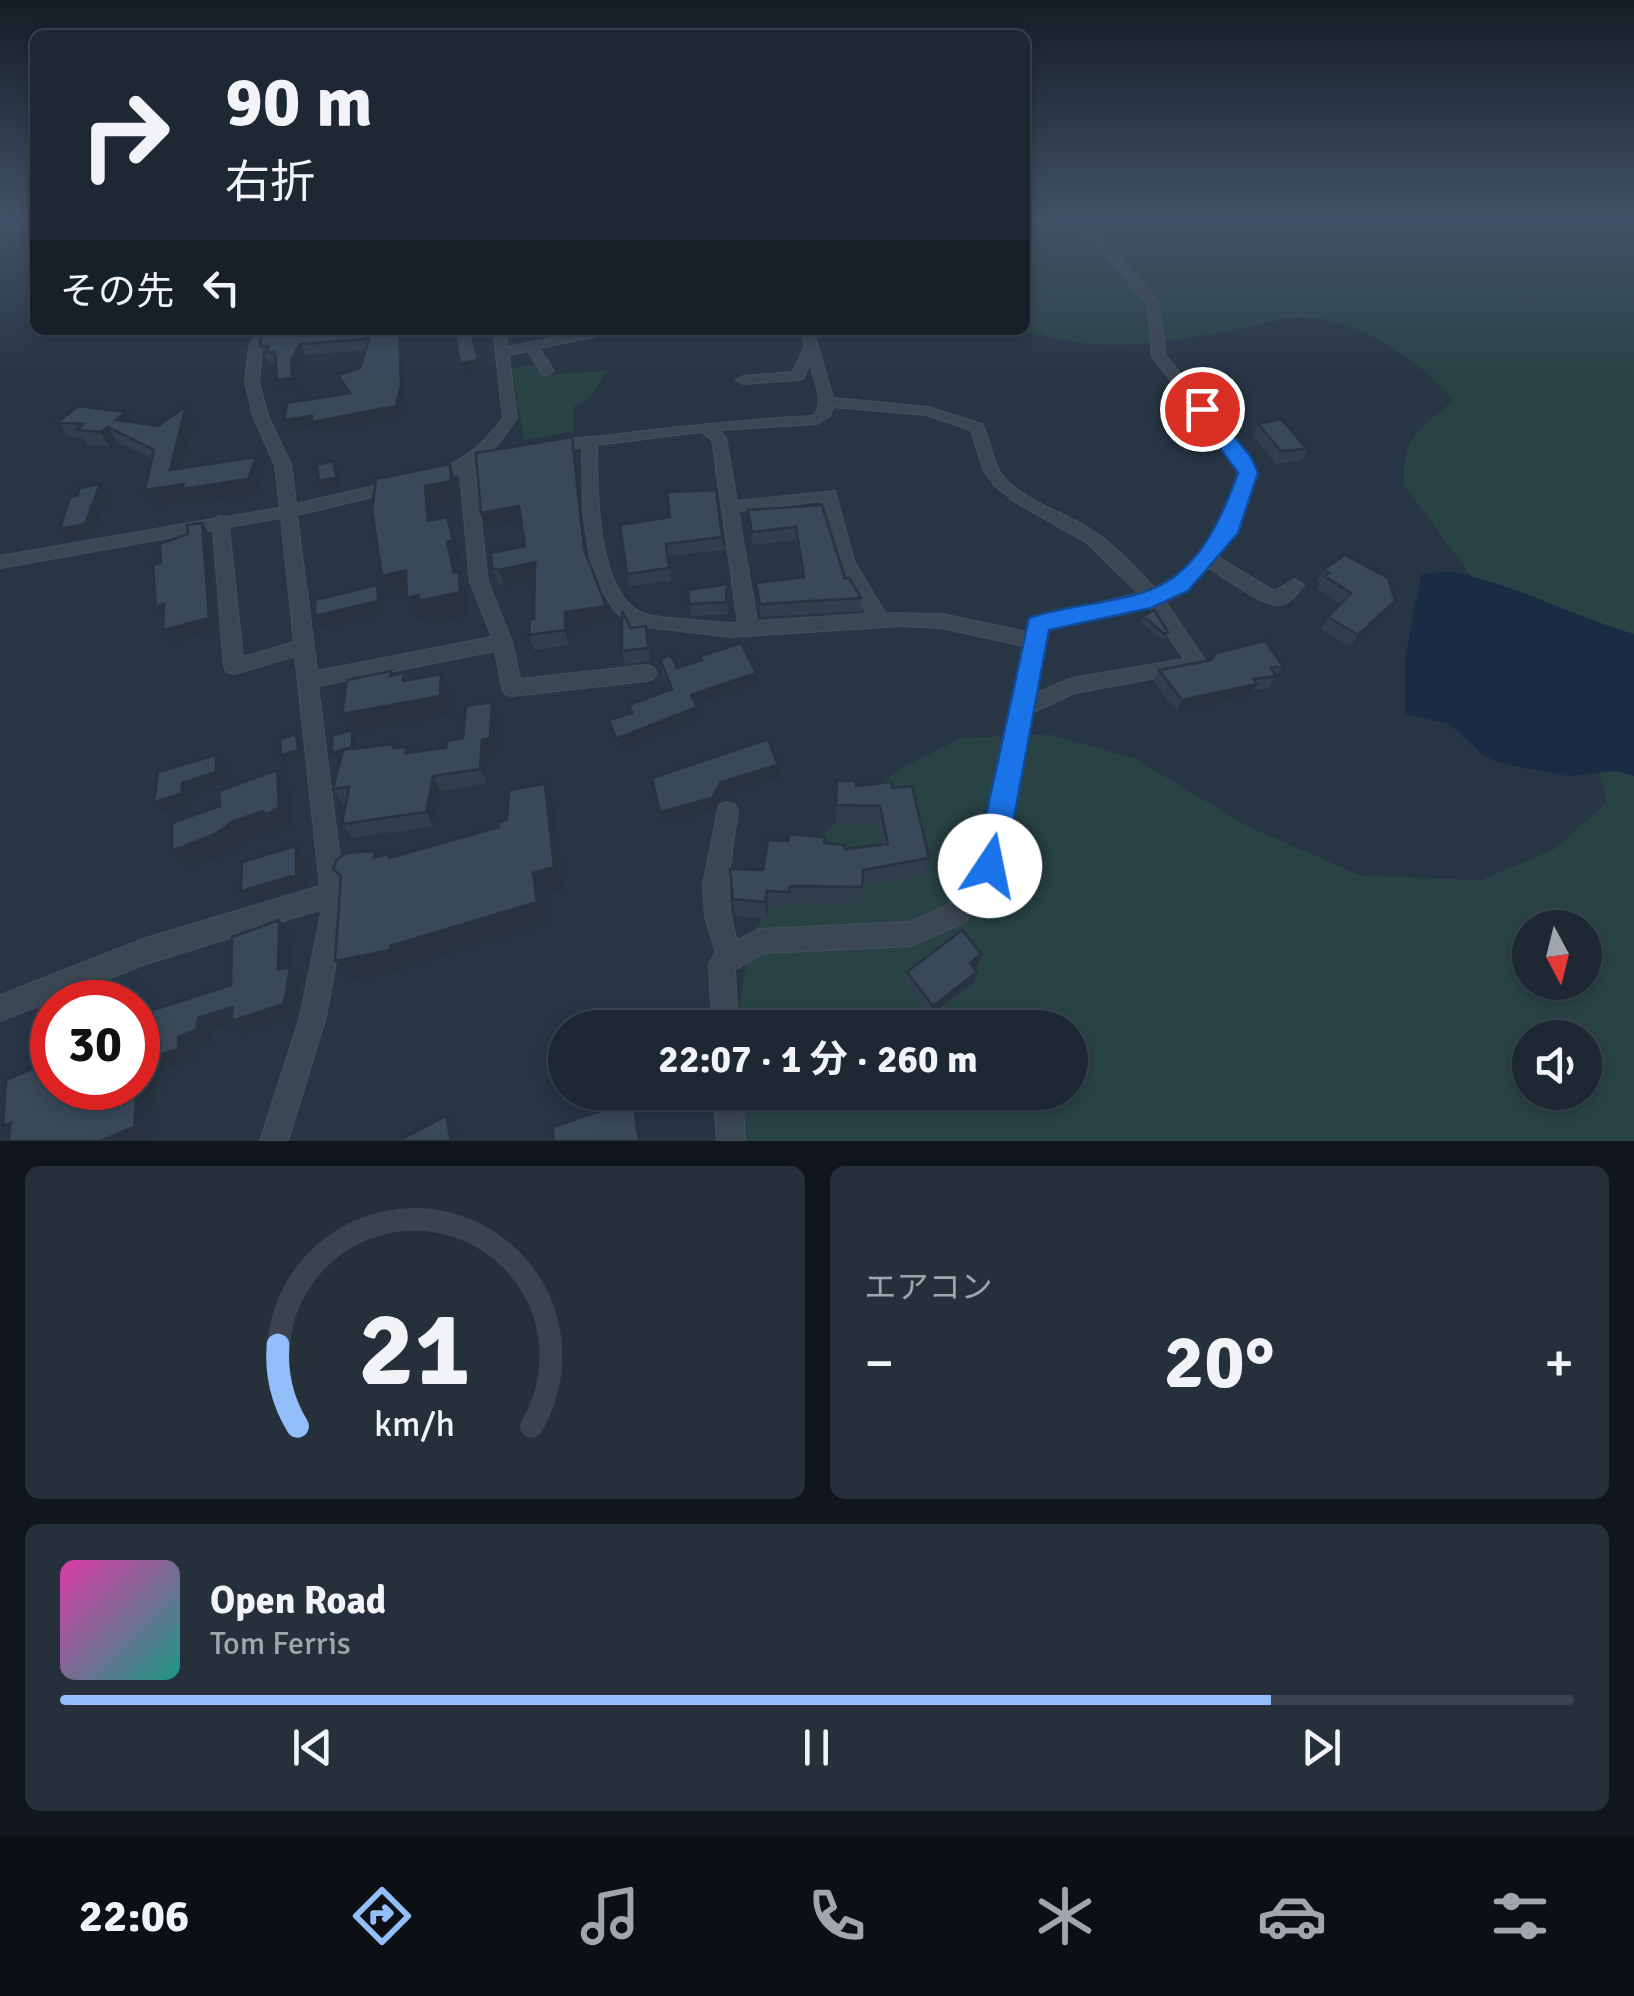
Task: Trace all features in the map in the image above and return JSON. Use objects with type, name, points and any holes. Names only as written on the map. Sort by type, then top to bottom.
[{"type":"street","points":[[724,1010],[722,963],[760,941],[911,934],[956,914],[990,866],[1038,625],[1066,615],[1151,600],[1180,585],[1227,533],[1244,492],[1248,473],[1244,462],[1159,357],[1154,304],[1127,272]]},
{"type":"street","points":[[261,335],[254,348],[256,411],[284,465],[286,512],[332,894],[313,1018],[274,1141]]},
{"type":"street","points":[[468,463],[494,440],[510,418],[500,335]]},
{"type":"street","points":[[502,352],[584,335]]},
{"type":"street","points":[[742,380],[798,376],[809,338]]},
{"type":"street","points":[[540,448],[704,427],[818,420],[826,413],[826,402],[809,338]]},
{"type":"street","points":[[532,346],[546,371]]},
{"type":"street","points":[[826,402],[928,411],[977,427],[985,442],[987,464],[996,478],[1010,492],[1093,538],[1151,600],[1197,664],[1072,686],[1021,708]]},
{"type":"street","points":[[704,427],[719,438],[748,626]]},
{"type":"street","points":[[590,442],[592,520],[599,565],[626,614],[638,620],[708,629],[880,620],[942,621],[1034,642]]},
{"type":"street","points":[[0,562],[286,512],[441,476],[468,463],[506,453]]},
{"type":"street","points":[[468,463],[479,582],[503,642],[512,688],[647,672]]},
{"type":"street","points":[[728,507],[830,496],[846,561],[880,620]]},
{"type":"street","points":[[220,521],[234,668],[302,647]]},
{"type":"street","points":[[1206,558],[1268,596],[1278,599],[1296,585]]},
{"type":"street","points":[[306,681],[503,642]]},
{"type":"street","points":[[727,812],[712,873],[718,928],[731,958]]},
{"type":"street","points":[[0,1008],[146,951],[302,907],[332,894]]},
{"type":"street","points":[[729,1110],[730,1141]]},
{"type":"green space","points":[[1030,272],[1634,272],[1634,1141],[741,1141],[738,1110],[1088,1110],[1088,1010],[738,1010],[753,931],[819,837],[896,771],[961,738],[1048,734],[1134,758],[1249,827],[1362,876],[1481,880],[1555,849],[1607,802],[1591,738],[1404,485],[1406,455],[1415,435],[1454,400],[1424,370],[1366,334],[1345,325],[1303,317],[1188,338],[1133,344],[1078,343],[1030,331]]},
{"type":"green space","points":[[537,364],[542,375],[607,371],[591,397],[574,406],[574,431],[524,440],[512,368]]},
{"type":"water","points":[[1448,571],[1497,584],[1634,634],[1634,776],[1616,771],[1568,776],[1500,763],[1483,755],[1450,724],[1405,714],[1405,659],[1421,575]]},
{"type":"building","points":[[368,335],[365,339],[300,344],[291,360],[292,378],[277,380],[275,352],[265,352],[269,346],[260,346],[261,337]]},
{"type":"building","points":[[370,335],[399,335],[401,385],[396,406],[312,422],[312,416],[284,420],[287,403],[350,393],[338,375],[360,368]]},
{"type":"building","points":[[455,335],[472,335],[478,360],[460,363]]},
{"type":"building","points":[[78,406],[126,412],[116,420],[158,426],[186,406],[170,470],[256,457],[248,479],[145,490],[154,450],[108,427],[100,432],[77,430],[83,424],[58,422]]},
{"type":"building","points":[[1281,419],[1307,449],[1281,451],[1258,424]]},
{"type":"building","points":[[572,437],[584,549],[606,606],[565,612],[565,630],[529,635],[530,620],[534,619],[535,562],[492,568],[491,553],[525,546],[519,506],[481,513],[476,453]]},
{"type":"building","points":[[333,461],[336,477],[319,481],[317,465]]},
{"type":"building","points":[[450,464],[451,481],[425,486],[428,521],[447,517],[453,540],[447,542],[454,573],[459,572],[460,592],[419,601],[419,595],[407,598],[406,570],[382,576],[372,511],[376,479]]},
{"type":"building","points":[[100,484],[85,524],[60,529],[70,497],[78,495],[79,488]]},
{"type":"building","points":[[716,490],[722,537],[666,544],[669,568],[627,574],[620,525],[670,517],[667,492]]},
{"type":"building","points":[[822,505],[845,578],[849,578],[861,598],[760,604],[756,583],[804,577],[796,527],[752,532],[748,510]]},
{"type":"building","points":[[202,523],[209,618],[163,630],[164,604],[156,607],[153,565],[161,563],[160,544],[188,534],[187,525]]},
{"type":"building","points":[[1345,555],[1388,578],[1395,601],[1358,635],[1328,617],[1351,593],[1324,576],[1329,573],[1324,569]]},
{"type":"building","points":[[727,584],[726,602],[689,604],[688,590]]},
{"type":"building","points":[[377,585],[378,601],[315,616],[315,600]]},
{"type":"building","points":[[1154,610],[1168,632],[1164,634],[1143,616]]},
{"type":"building","points":[[622,611],[631,628],[646,626],[648,648],[622,651]]},
{"type":"building","points":[[1265,641],[1283,666],[1271,668],[1276,676],[1254,679],[1257,684],[1182,700],[1159,670],[1211,660],[1216,653]]},
{"type":"building","points":[[741,643],[756,673],[691,695],[697,707],[616,739],[609,720],[632,713],[629,705],[672,689],[660,659],[671,655],[677,668]]},
{"type":"building","points":[[391,671],[390,676],[404,673],[403,681],[441,674],[440,696],[342,714],[347,680]]},
{"type":"building","points":[[492,702],[490,738],[482,740],[480,769],[433,776],[426,812],[342,824],[349,787],[333,789],[343,750],[394,744],[393,748],[406,747],[406,753],[446,748],[447,741],[463,738],[466,706]]},
{"type":"building","points":[[352,730],[352,747],[332,753],[332,736]]},
{"type":"building","points":[[296,734],[298,750],[281,755],[280,739]]},
{"type":"building","points":[[768,739],[778,765],[721,782],[712,798],[660,812],[652,778]]},
{"type":"building","points":[[216,755],[216,772],[182,783],[181,794],[154,802],[158,772]]},
{"type":"building","points":[[277,770],[279,807],[265,815],[263,811],[234,821],[215,834],[172,851],[172,823],[220,806],[219,791]]},
{"type":"building","points":[[837,781],[856,781],[856,786],[891,782],[893,788],[912,786],[929,858],[863,870],[862,887],[790,886],[789,892],[767,891],[765,902],[733,899],[730,869],[763,870],[768,840],[788,841],[789,834],[825,837],[824,843],[845,845],[845,849],[888,844],[880,806],[836,805]]},
{"type":"building","points":[[545,784],[554,867],[533,873],[537,902],[390,946],[390,950],[335,961],[341,876],[333,869],[337,859],[347,853],[374,851],[374,858],[389,853],[389,858],[499,827],[499,822],[507,819],[509,790]]},
{"type":"building","points":[[296,846],[296,875],[241,891],[242,862]]},
{"type":"building","points":[[279,920],[278,970],[290,967],[284,1004],[231,1021],[233,1007],[198,1018],[196,1030],[178,1037],[178,1049],[160,1055],[160,1008],[231,985],[232,937]]},
{"type":"building","points":[[962,930],[981,954],[970,963],[977,972],[933,1006],[907,972]]},
{"type":"building","points":[[30,1070],[30,1110],[135,1110],[134,1127],[100,1141],[8,1141],[11,1123],[3,1126],[6,1080]]},
{"type":"building","points":[[603,1110],[634,1110],[639,1141],[554,1141],[553,1127]]},
{"type":"building","points":[[446,1116],[451,1141],[398,1141]]},
{"type":"route","points":[[990,866],[1038,625],[1096,608],[1151,600],[1180,585],[1227,533],[1248,473],[1244,462],[1202,409]]}]
